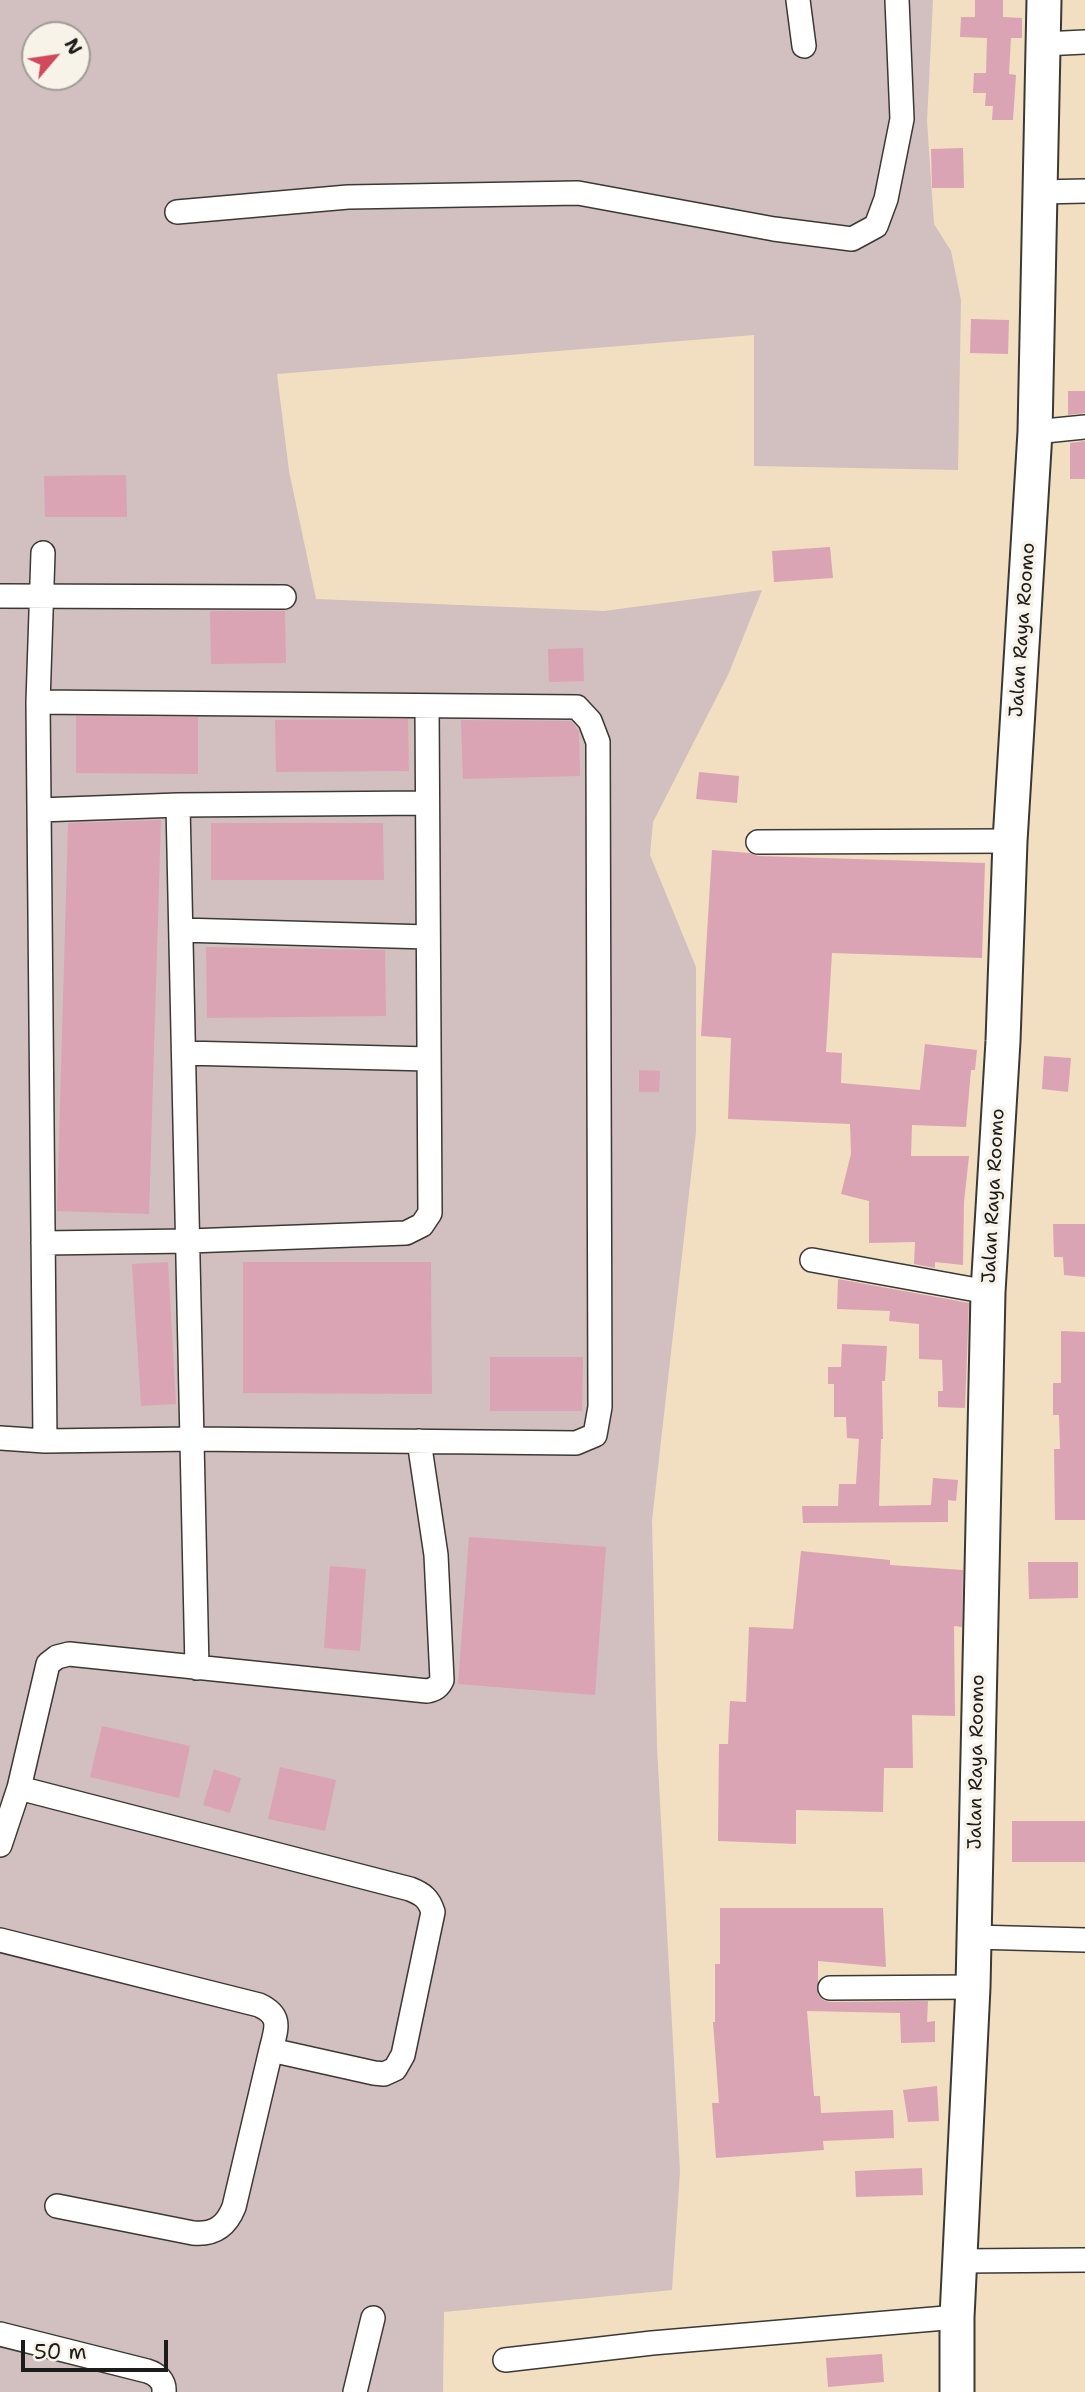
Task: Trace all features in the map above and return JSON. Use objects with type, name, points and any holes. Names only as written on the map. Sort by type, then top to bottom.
[{"type":"highway","name":"Jalan Raya Roomo","points":[[957,2392],[957,2317],[973,1987],[988,1292],[1003,1041],[1010,841],[1035,432],[1044,0]]},
{"type":"street","points":[[798,0],[804,46]]},
{"type":"street","points":[[177,212],[348,197],[578,192],[774,229],[852,239],[876,226],[886,199],[902,119],[897,0]]},
{"type":"street","points":[[1043,44],[1085,42]]},
{"type":"street","points":[[1040,192],[1085,191]]},
{"type":"street","points":[[1035,432],[1085,426]]},
{"type":"street","points":[[43,553],[38,702],[45,1441]]},
{"type":"street","points":[[0,596],[284,597]]},
{"type":"street","points":[[0,1438],[45,1441],[193,1439],[576,1443],[595,1435],[600,1407],[598,742],[590,721],[577,707],[38,702]]},
{"type":"street","points":[[43,1243],[406,1233],[422,1225],[430,1213],[426,706]]},
{"type":"street","points":[[39,810],[178,805],[427,803]]},
{"type":"street","points":[[178,805],[197,1668]]},
{"type":"street","points":[[758,842],[1010,841]]},
{"type":"street","points":[[181,930],[428,937]]},
{"type":"street","points":[[184,1053],[429,1059]]},
{"type":"street","points":[[812,1261],[988,1292]]},
{"type":"street","points":[[0,1845],[19,1788],[48,1664],[57,1657],[69,1654],[427,1691],[440,1685],[442,1680],[436,1555],[419,1441]]},
{"type":"street","points":[[19,1788],[410,1889],[425,1896],[433,1912],[403,2054],[395,2070],[384,2074],[374,2073],[271,2050]]},
{"type":"street","points":[[974,1937],[1085,1940]]},
{"type":"street","points":[[0,1940],[259,2005],[269,2010],[275,2017],[277,2026],[234,2207],[222,2227],[204,2234],[57,2206]]},
{"type":"street","points":[[831,1988],[973,1987]]},
{"type":"street","points":[[960,2261],[1085,2260]]},
{"type":"street","points":[[505,2360],[652,2343],[957,2317]]},
{"type":"street","points":[[355,2392],[373,2318]]},
{"type":"street","points":[[0,2334],[153,2373],[163,2384],[164,2392]]},
{"type":"shaded area","points":[[0,0],[933,0],[927,121],[934,224],[951,251],[961,300],[958,470],[754,466],[754,335],[277,374],[289,471],[316,599],[604,611],[762,590],[728,675],[653,822],[650,855],[696,967],[696,1132],[652,1520],[657,1747],[680,2172],[672,2290],[444,2312],[443,2392],[0,2392]]},
{"type":"building","points":[[975,0],[1003,0],[1003,17],[1022,18],[1022,38],[1011,38],[1009,74],[1016,75],[1013,120],[992,120],[993,106],[985,106],[986,93],[973,93],[974,73],[986,73],[987,38],[960,37],[961,17],[975,17]]},
{"type":"building","points":[[963,148],[964,188],[932,188],[931,149]]},
{"type":"building","points":[[971,319],[1009,320],[1008,354],[970,353]]},
{"type":"building","points":[[1068,391],[1085,391],[1085,413],[1068,415]]},
{"type":"building","points":[[1085,441],[1085,479],[1070,479],[1070,443]]},
{"type":"building","points":[[126,475],[127,517],[45,517],[44,476]]},
{"type":"building","points":[[830,547],[833,578],[774,582],[772,551]]},
{"type":"building","points":[[210,611],[285,611],[286,663],[211,664]]},
{"type":"building","points":[[583,648],[584,681],[549,682],[548,649]]},
{"type":"building","points":[[76,716],[198,717],[198,774],[76,773]]},
{"type":"building","points":[[408,719],[409,771],[276,772],[275,720]]},
{"type":"building","points":[[461,720],[571,721],[579,731],[580,776],[463,779]]},
{"type":"building","points":[[699,772],[739,776],[737,803],[696,799]]},
{"type":"building","points":[[161,820],[149,1214],[57,1211],[68,823]]},
{"type":"building","points":[[211,823],[383,823],[384,880],[211,880]]},
{"type":"building","points":[[712,850],[758,856],[985,863],[982,958],[832,953],[826,1052],[842,1053],[841,1083],[920,1090],[925,1044],[977,1050],[975,1070],[971,1070],[966,1127],[912,1125],[911,1156],[969,1156],[964,1202],[963,1265],[935,1262],[935,1268],[914,1264],[915,1242],[869,1243],[869,1201],[841,1194],[851,1154],[850,1124],[728,1119],[731,1038],[701,1036]]},
{"type":"building","points":[[206,947],[385,950],[386,1016],[207,1018]]},
{"type":"building","points":[[1044,1056],[1071,1058],[1068,1092],[1042,1089]]},
{"type":"building","points":[[639,1070],[660,1071],[659,1092],[639,1092]]},
{"type":"building","points":[[1053,1224],[1085,1224],[1085,1277],[1064,1275],[1063,1257],[1054,1257]]},
{"type":"building","points":[[168,1262],[176,1404],[141,1406],[132,1264]]},
{"type":"building","points":[[243,1262],[431,1262],[432,1394],[243,1393]]},
{"type":"building","points":[[838,1279],[969,1303],[965,1408],[938,1407],[938,1391],[943,1391],[942,1360],[919,1359],[919,1324],[889,1321],[890,1311],[837,1309]]},
{"type":"building","points":[[1061,1331],[1085,1332],[1085,1520],[1055,1520],[1054,1449],[1060,1449],[1059,1415],[1053,1415],[1053,1383],[1061,1383]]},
{"type":"building","points":[[842,1344],[887,1346],[885,1381],[882,1381],[883,1439],[879,1506],[931,1505],[933,1478],[958,1480],[956,1501],[948,1500],[948,1522],[803,1523],[802,1506],[838,1506],[839,1484],[856,1484],[859,1439],[847,1438],[846,1417],[834,1417],[834,1384],[828,1384],[828,1367],[841,1367]]},
{"type":"building","points":[[490,1357],[583,1357],[582,1411],[490,1411]]},
{"type":"building","points":[[469,1537],[606,1547],[595,1695],[458,1684]]},
{"type":"building","points":[[801,1551],[890,1560],[890,1565],[963,1570],[962,1627],[954,1626],[955,1716],[912,1715],[913,1768],[884,1768],[883,1812],[796,1810],[796,1844],[718,1841],[719,1744],[728,1744],[730,1701],[746,1702],[749,1627],[793,1629]]},
{"type":"building","points":[[1028,1562],[1078,1562],[1078,1598],[1029,1599]]},
{"type":"building","points":[[330,1566],[366,1569],[360,1651],[324,1648]]},
{"type":"building","points":[[102,1726],[190,1746],[179,1798],[90,1777]]},
{"type":"building","points":[[280,1767],[336,1780],[325,1831],[268,1819]]},
{"type":"building","points":[[214,1769],[241,1778],[230,1813],[203,1805]]},
{"type":"building","points":[[1012,1821],[1085,1821],[1085,1862],[1012,1862]]},
{"type":"building","points":[[720,1908],[883,1908],[886,1967],[818,1961],[818,1994],[823,2000],[830,2002],[928,2001],[927,2022],[935,2021],[935,2042],[901,2043],[900,2013],[807,2011],[814,2096],[820,2096],[821,2113],[893,2110],[894,2138],[823,2141],[824,2150],[716,2158],[712,2103],[719,2103],[713,2022],[715,1964],[720,1964]]},
{"type":"building","points":[[937,2086],[939,2121],[908,2122],[903,2090]]},
{"type":"building","points":[[922,2168],[923,2195],[856,2197],[855,2171]]},
{"type":"building","points":[[882,2354],[884,2382],[828,2387],[826,2358]]}]
